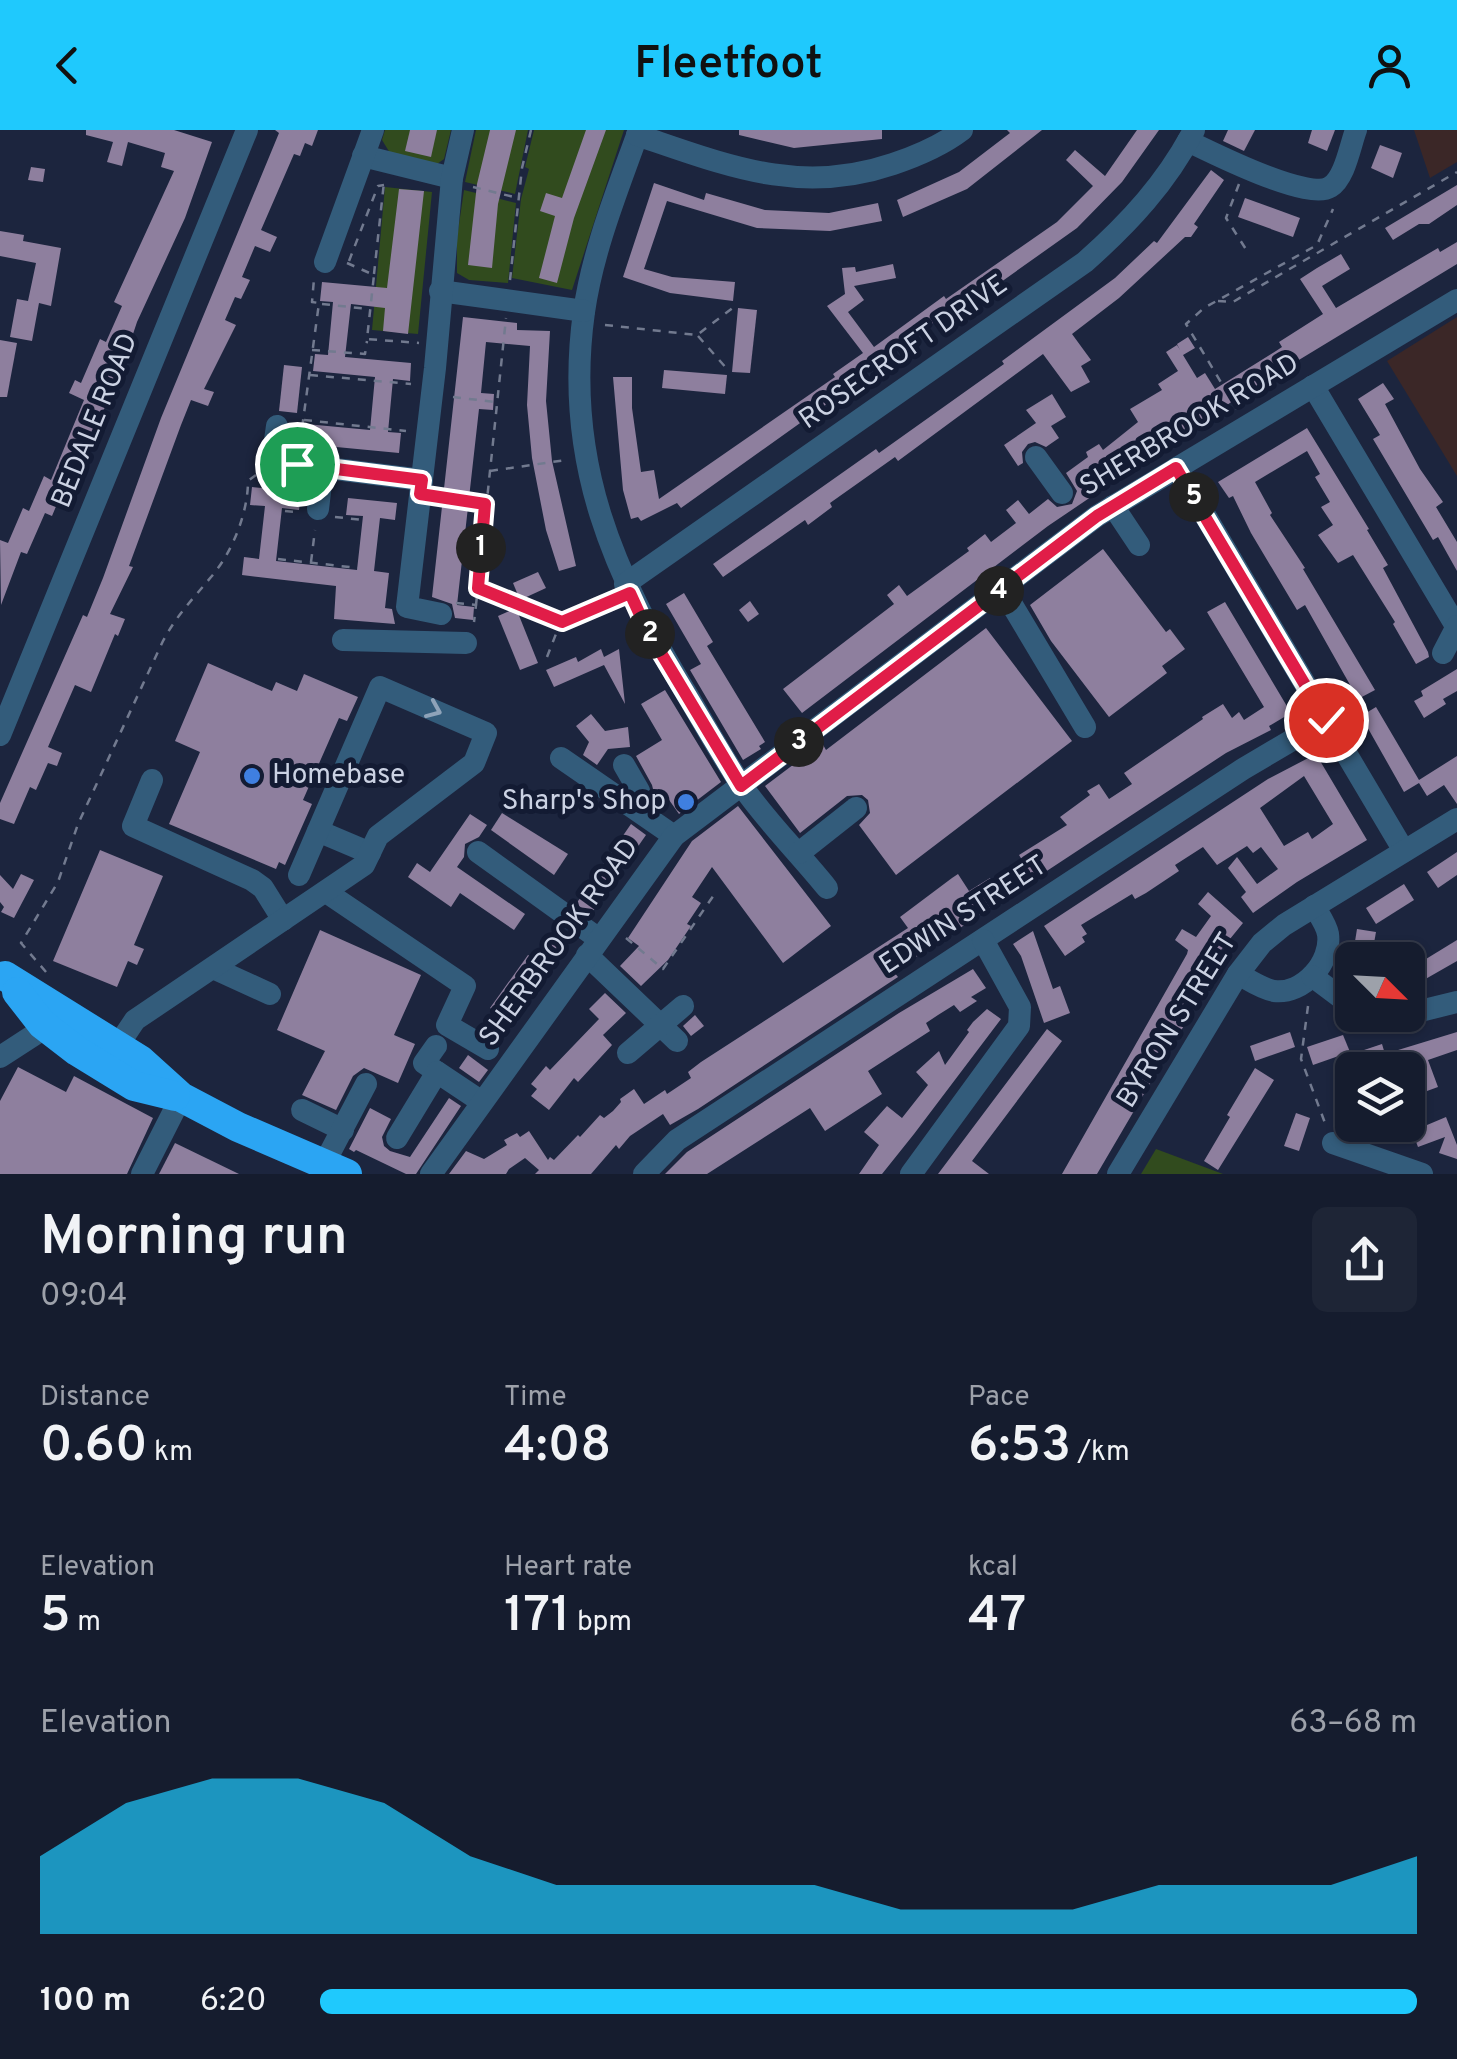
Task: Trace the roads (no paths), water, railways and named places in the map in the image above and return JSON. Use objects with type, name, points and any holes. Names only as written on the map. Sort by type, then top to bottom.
[{"type":"highway","points":[[2,975],[49,1016],[110,1056],[140,1060],[181,1097],[325,1171]]},
{"type":"street","name":"BEDALE ROAD","points":[[0,735],[247,130]]},
{"type":"street","points":[[337,262],[378,168],[373,130]]},
{"type":"street","points":[[403,641],[452,180],[464,130]]},
{"type":"street","points":[[827,888],[741,786],[627,588],[596,507],[586,457],[581,374],[584,317],[595,260],[638,132],[753,173],[816,178],[844,177],[897,163],[926,152],[962,130]]},
{"type":"street","name":"ROSECROFT DRIVE","points":[[627,588],[1085,262],[1163,184],[1191,136],[1245,167],[1316,192],[1328,189],[1337,180],[1356,130]]},
{"type":"street","points":[[378,168],[452,180]]},
{"type":"street","points":[[440,292],[508,299],[584,317]]},
{"type":"street","name":"SHERBROOK ROAD","points":[[431,1174],[674,836],[1002,588],[1073,509],[1113,506],[1457,300]]},
{"type":"street","points":[[1313,386],[1457,626],[1443,652]]},
{"type":"street","points":[[278,426],[272,461],[421,487]]},
{"type":"street","points":[[1036,457],[1073,509]]},
{"type":"street","points":[[318,509],[323,467]]},
{"type":"street","points":[[1176,468],[1404,851]]},
{"type":"street","points":[[1113,506],[1140,546]]},
{"type":"street","points":[[1002,588],[1085,727]]},
{"type":"street","points":[[407,607],[441,614]]},
{"type":"street","points":[[344,640],[466,643]]},
{"type":"street","points":[[110,1056],[135,1020],[364,866],[378,836],[474,763],[486,732],[380,687],[299,875]]},
{"type":"street","name":"EDWIN STREET","points":[[644,1174],[677,1140],[1243,770],[1326,720]]},
{"type":"street","points":[[561,758],[674,836]]},
{"type":"street","points":[[624,765],[639,791],[628,804]]},
{"type":"street","points":[[152,780],[133,826],[252,880],[263,888],[283,920]]},
{"type":"street","points":[[798,853],[856,808]]},
{"type":"street","name":"BYRON STREET","points":[[1118,1174],[1238,974],[1269,936],[1457,819]]},
{"type":"street","points":[[318,831],[370,853]]},
{"type":"street","points":[[478,852],[599,939],[668,1034]]},
{"type":"street","points":[[326,892],[465,986],[447,1025],[488,1049]]},
{"type":"street","points":[[1314,906],[1329,938],[1316,980]]},
{"type":"street","points":[[911,1174],[1019,1026],[1020,1007],[983,940]]},
{"type":"street","points":[[213,968],[270,994]]},
{"type":"street","points":[[1238,974],[1271,991],[1316,980]]},
{"type":"street","points":[[1316,980],[1335,994]]},
{"type":"street","points":[[1425,1010],[1457,1002]]},
{"type":"street","points":[[628,1053],[668,1034],[684,1006]]},
{"type":"street","points":[[0,1057],[34,1035],[49,1016]]},
{"type":"street","points":[[436,1046],[424,1063],[482,1102]]},
{"type":"street","points":[[397,1138],[438,1072]]},
{"type":"street","points":[[325,1171],[366,1084]]},
{"type":"street","points":[[142,1174],[181,1097]]},
{"type":"street","points":[[302,1110],[342,1130]]},
{"type":"street","points":[[1349,1142],[1422,1174]]},
{"type":"place","name":"Homebase","points":[[252,776]]},
{"type":"place","name":"Sharp's Shop","points":[[686,802]]}]
